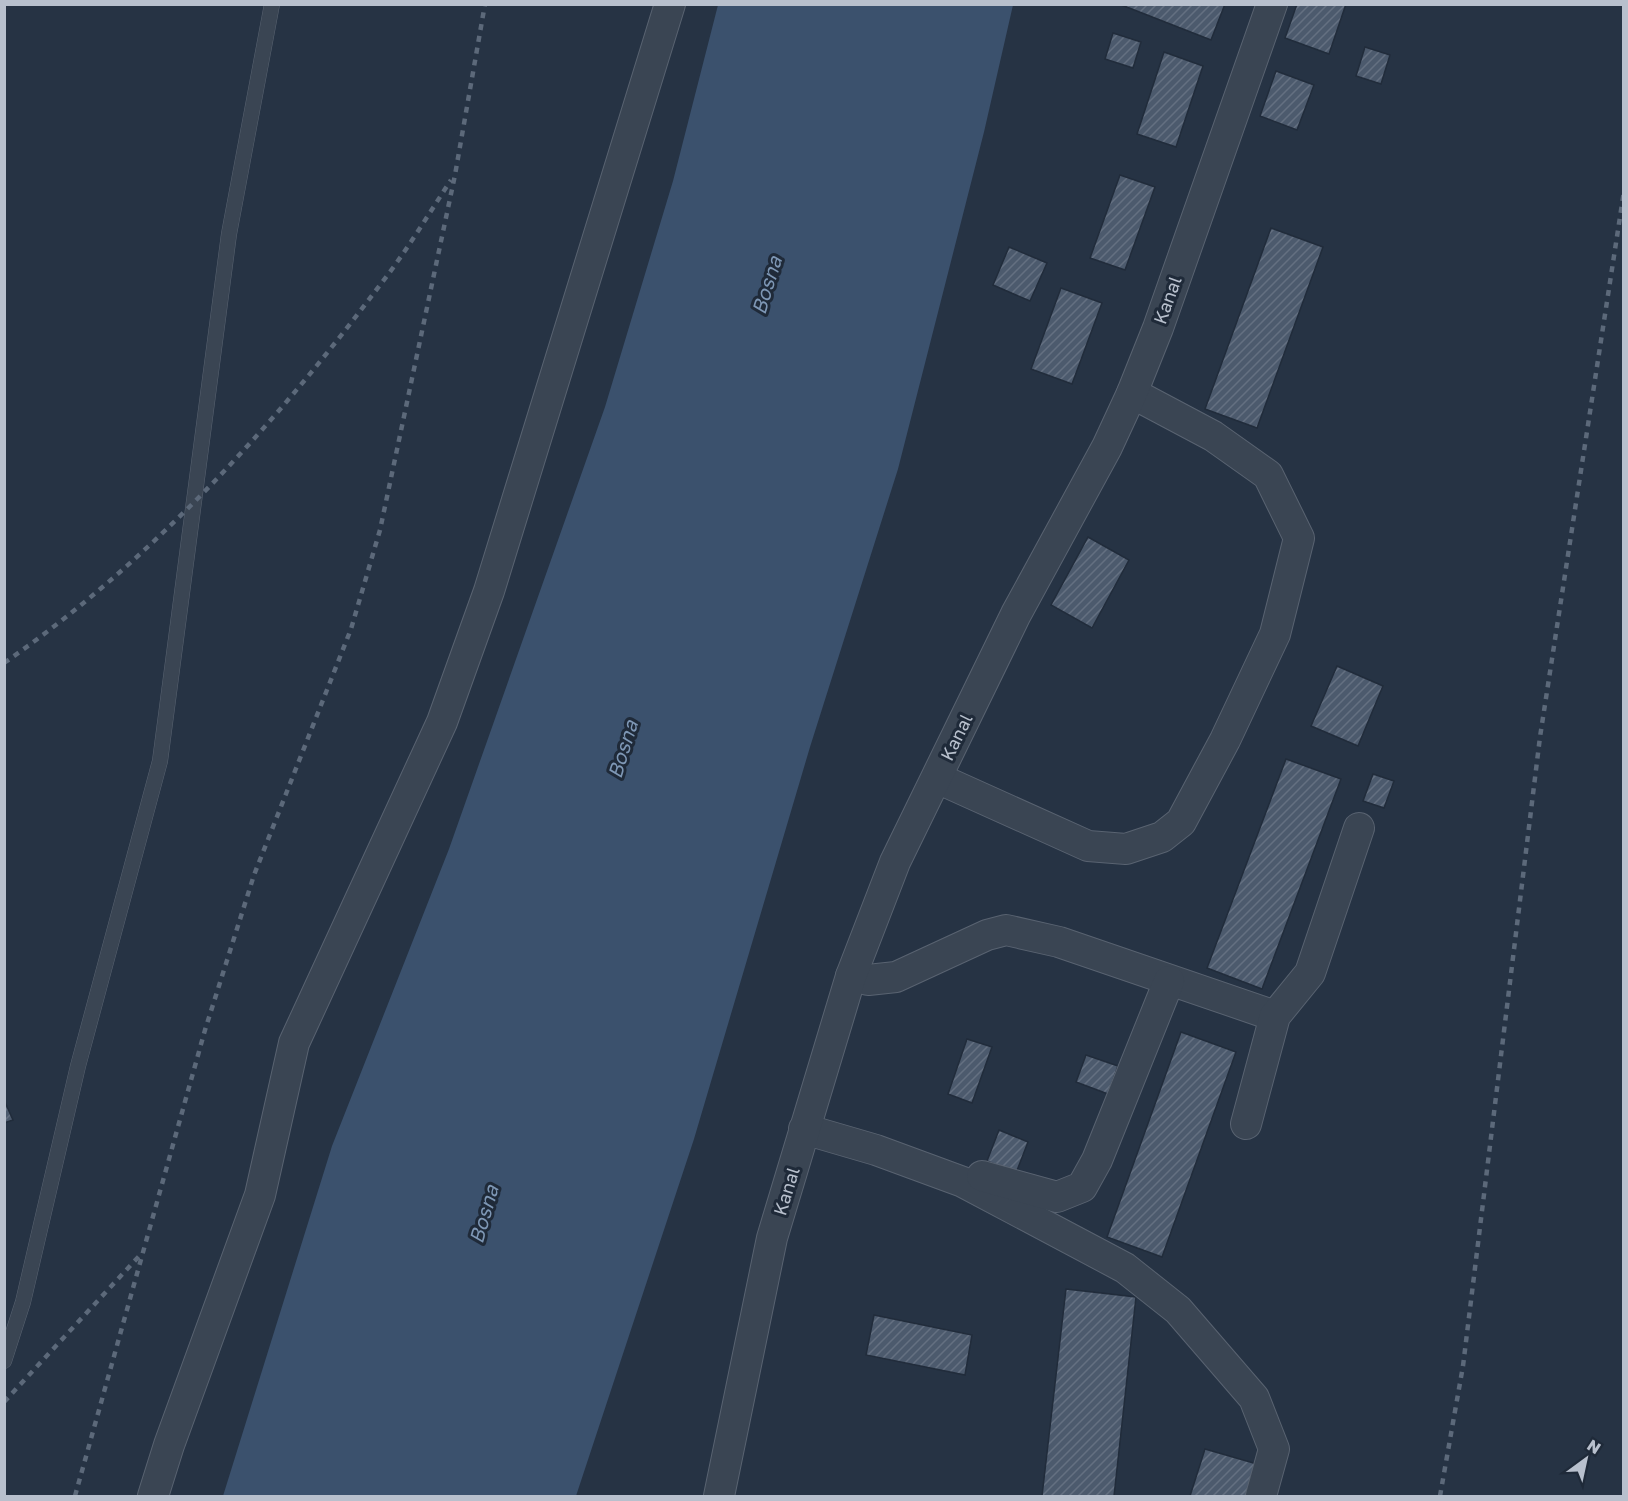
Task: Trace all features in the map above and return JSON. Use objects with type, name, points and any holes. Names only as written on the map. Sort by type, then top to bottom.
[{"type":"street","points":[[153,1497],[169,1444],[260,1195],[294,1042],[442,722],[489,591],[670,4]]},
{"type":"street","name":"Kanal","points":[[719,1497],[772,1238],[851,976],[895,862],[1016,614],[1107,447],[1132,393],[1158,328],[1272,4]]},
{"type":"street","points":[[937,778],[1088,846],[1126,849],[1162,837],[1180,822],[1224,740],[1275,634],[1299,538],[1268,475],[1213,436],[1132,393]]},
{"type":"street","points":[[1246,1124],[1275,1016],[1310,973],[1359,828]]},
{"type":"street","points":[[851,976],[868,980],[896,977],[987,935],[1006,930],[1059,942],[1275,1016]]},
{"type":"street","points":[[963,1182],[976,1175],[1058,1197],[1082,1187],[1096,1160],[1169,981]]},
{"type":"street","points":[[804,1129],[876,1150],[963,1182],[1125,1268],[1178,1310],[1254,1398],[1274,1449],[1261,1497]]},
{"type":"lane","points":[[4,1362],[23,1302],[78,1066],[160,761],[229,234],[272,4]]},
{"type":"water","name":"Bosna","points":[[718,5],[1013,5],[984,132],[898,469],[810,747],[694,1139],[576,1496],[223,1496],[332,1146],[449,849],[605,407],[673,181]]},
{"type":"building","points":[[1119,4],[1225,4],[1211,40]]},
{"type":"building","points":[[1297,4],[1346,4],[1329,54],[1285,38]]},
{"type":"building","points":[[1113,33],[1141,42],[1133,68],[1105,59]]},
{"type":"building","points":[[1365,47],[1390,55],[1381,84],[1356,76]]},
{"type":"building","points":[[1164,52],[1203,66],[1176,147],[1137,134]]},
{"type":"building","points":[[1276,71],[1314,85],[1297,130],[1260,116]]},
{"type":"building","points":[[1120,175],[1155,187],[1125,270],[1090,258]]},
{"type":"building","points":[[1271,228],[1323,247],[1257,428],[1205,409]]},
{"type":"building","points":[[1009,247],[1047,263],[1030,301],[993,285]]},
{"type":"building","points":[[1061,288],[1102,303],[1072,384],[1031,369]]},
{"type":"building","points":[[1088,537],[1129,560],[1092,628],[1051,605]]},
{"type":"building","points":[[1337,666],[1383,686],[1358,746],[1311,726]]},
{"type":"building","points":[[1286,759],[1341,779],[1262,989],[1207,968]]},
{"type":"building","points":[[1373,774],[1394,781],[1384,808],[1363,801]]},
{"type":"building","points":[[1181,1032],[1236,1052],[1162,1257],[1107,1237]]},
{"type":"building","points":[[967,1039],[992,1047],[972,1103],[948,1094]]},
{"type":"building","points":[[1086,1055],[1118,1066],[1108,1094],[1076,1082]]},
{"type":"building","points":[[4,1100],[13,1120],[4,1123]]},
{"type":"building","points":[[999,1130],[1028,1142],[1016,1173],[987,1161]]},
{"type":"building","points":[[1066,1289],[1136,1297],[1114,1496],[1042,1496]]},
{"type":"building","points":[[874,1315],[972,1335],[965,1375],[866,1355]]},
{"type":"building","points":[[1205,1449],[1257,1464],[1247,1496],[1190,1496]]},
{"type":"railway","points":[[75,1496],[205,1030],[254,875],[351,629],[380,530],[455,175],[485,4]]},
{"type":"railway","points":[[4,663],[110,581],[207,489],[253,440],[297,390],[390,272],[451,180]]},
{"type":"railway","points":[[1440,1496],[1463,1366],[1540,737],[1624,191]]},
{"type":"railway","points":[[4,1402],[142,1253]]}]
